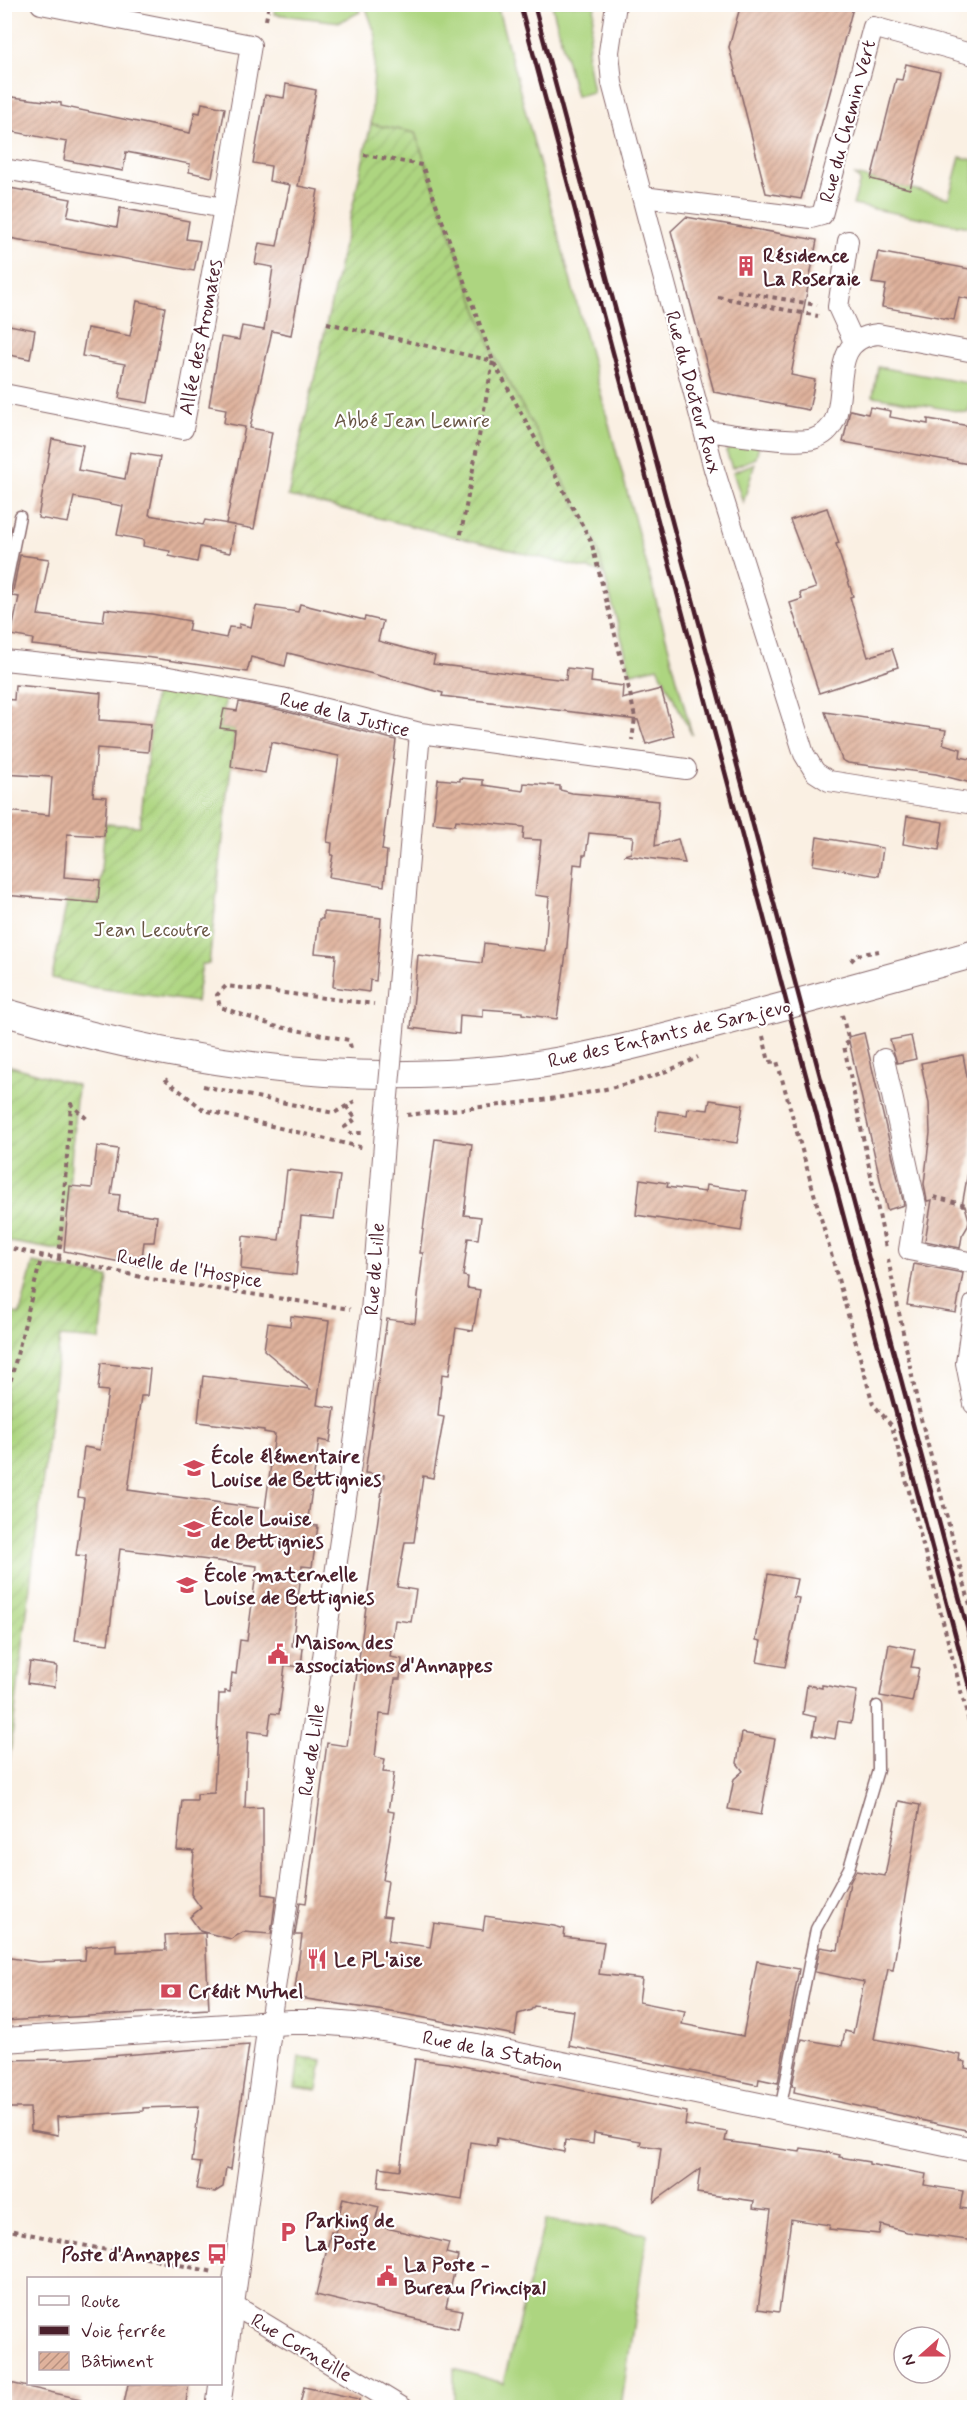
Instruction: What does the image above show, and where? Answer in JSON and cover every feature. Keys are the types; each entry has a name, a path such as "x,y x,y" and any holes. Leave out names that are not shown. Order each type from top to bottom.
{"main road":[{"name":"Rue des Enfants de Sarajevo","path":"4,1012 132,1045 207,1060 293,1072 394,1076 495,1070 567,1060 645,1044 975,954"}],"street":[{"name":"Allée des Aromates","path":"4,394 183,429 224,208 251,45 41,4"},
{"name":"Rue du Docteur Roux","path":"616,4 609,65 704,431 800,743 815,772 829,782 975,804"},
{"name":"Rue du Chemin Vert","path":"643,197 811,218 822,214 873,27 975,55"},
{"path":"4,169 224,208"},
{"path":"849,241 838,307 854,342"},
{"path":"704,431 801,441 820,436 831,426 837,413 846,353 854,342 878,334 975,352"},
{"name":"Rue de la Justice","path":"4,660 112,669 242,689 420,733 686,769"},
{"name":"Rue de Lille","path":"222,2378 270,2023 335,1584 371,1312 420,733"},
{"path":"884,1059 916,1205 909,1250 975,1263"},
{"path":"975,1304 966,1363 975,1404"},
{"name":"Rue de la Station","path":"4,2040 270,2023 340,2023 414,2034 975,2150"},
{"name":"Rue Corneille","path":"232,2304 402,2408"},
{"name":"Rue de Lille","path":"218,2408 221,2385"}],"lane":[{"path":"4,596 20,516"},
{"path":"780,2110 816,1929 849,1868 878,1770 877,1706"}],"path":[{"path":"266,20 269,4"},
{"path":"364,155 422,165 493,361 591,541 635,718 632,739 633,762"},
{"path":"737,291 821,305"},
{"path":"718,297 817,315 825,320"},
{"path":"327,323 493,361"},
{"path":"460,539 493,361"},
{"path":"353,1056 349,1040 273,1026 220,1007 217,995 226,986 395,1013"},
{"path":"842,1015 849,1041 844,1046 852,1075 920,1415 975,1620"},
{"path":"763,1036 770,1062 777,1061 873,1404 892,1426 975,1741"},
{"name":"Rue des Enfants de Sarajevo","path":"165,1078 204,1110 356,1148 385,1130 580,1095 672,1070 707,1053"},
{"path":"59,1258 71,1104 87,1119"},
{"path":"346,1106 356,1119 345,1127 350,1132 385,1130"},
{"path":"913,1192 975,1207"},
{"name":"Ruelle de l'Hospice","path":"4,1247 151,1279 371,1312"},
{"path":"4,1407 42,1255"},
{"path":"4,2229 235,2277"}],"green space":[{"path":"276,4 357,5 360,12 340,22 274,14"},
{"path":"365,5 497,5 692,735 658,667 631,673 595,540 492,351 415,133 371,124 376,36"},
{"path":"552,5 595,5 587,57 593,92 576,96"},
{"name":"Abbé Jean Lemire","path":"371,124 415,133 492,351 595,540 604,573 288,496"},
{"path":"960,157 974,160 974,228 853,205 860,181 855,175 949,198"},
{"path":"878,367 973,384 968,413 873,396"},
{"path":"735,444 759,444 756,458 732,468 726,451"},
{"path":"755,463 743,503 733,472"},
{"name":"Jean Lecoutre","path":"155,688 226,697 220,728 235,730 209,964 202,964 196,1002 90,987 52,978 67,900 98,903 105,824 140,826"},
{"path":"4,1064 77,1085 64,1251 5,1241"},
{"path":"33,1263 108,1277 100,1340 60,1337 5,1795 5,1312 20,1314"},
{"path":"299,2057 322,2060 317,2091 295,2088"},
{"path":"545,2220 647,2234 621,2407 454,2407 454,2369 503,2383"}],"building":[{"path":"741,4 854,4 801,199 766,193 729,47"},
{"path":"906,64 940,72 910,189 871,179 896,79 902,80"},
{"path":"286,84 316,90 298,186 318,190 291,335 272,331 250,428 272,432 254,529 226,524 245,427 224,423 226,409 209,406 221,337 239,340 242,326 264,330 273,267 255,264 259,243 277,246 290,185 269,181 271,166 253,163 265,95 284,98"},
{"path":"4,96 61,103 61,106 190,133 195,112 200,113 202,103 225,108 212,177 189,172 190,164 126,152 123,171 64,160 67,142 4,130"},
{"path":"4,187 71,199 67,217 117,227 120,208 189,221 186,239 200,241 194,271 4,237"},
{"path":"686,217 817,240 791,375 815,380 809,410 714,392 671,231"},
{"path":"878,252 975,270 975,300 959,297 954,320 882,307 886,285 872,283"},
{"path":"137,301 165,307 148,403 119,398 125,364 82,356 87,328 130,336"},
{"path":"4,324 35,330 30,359 4,354"},
{"path":"870,407 891,411 890,417 928,424 928,419 975,427 975,465 843,442 850,410 868,414"},
{"path":"52,439 83,445 78,470 125,479 130,452 160,457 149,515 203,525 205,520 235,525 230,553 200,547 197,562 169,556 170,551 143,546 144,540 117,535 123,506 74,497 68,523 38,518"},
{"path":"827,508 839,543 836,544 853,596 850,597 868,657 892,649 898,667 819,693 790,603 802,599 800,593 816,588 790,520"},
{"path":"20,555 49,559 38,615 103,622 105,609 152,614 190,621 188,631 226,638 229,627 239,628 239,624 251,627 256,606 298,612 300,604 364,620 365,617 383,621 378,641 435,656 433,664 566,680 567,668 592,671 591,682 623,686 622,699 661,689 674,736 646,744 638,720 442,696 443,693 288,653 285,666 251,657 247,672 153,658 32,645 33,639 11,635 19,597 12,596"},
{"path":"15,685 101,693 99,720 151,724 148,752 97,748 93,796 107,797 104,836 67,834 64,877 100,880 98,903 4,895 4,811 49,815 52,777 4,774 4,699 14,700"},
{"path":"239,702 276,709 396,740 382,850 387,851 384,886 329,877 333,855 331,855 332,843 327,842 339,756 271,742 265,773 231,767 235,730 220,728 224,709 237,711"},
{"path":"825,712 946,730 943,744 961,749 960,757 975,760 975,784 936,774 848,763 842,760"},
{"path":"460,778 483,780 483,785 523,791 524,783 560,786 560,790 572,793 659,801 655,846 678,839 685,863 624,855 631,853 633,837 589,833 582,865 574,864 567,946 557,1019 522,1014 522,1012 483,1009 483,1017 460,1015 459,1034 411,1028 418,955 482,963 484,943 545,951 549,897 535,895 541,840 523,839 524,827 456,820 455,825 433,823 438,779 460,781"},
{"path":"907,816 943,822 939,850 903,844"},
{"path":"817,837 883,848 879,876 813,865"},
{"path":"323,912 381,918 376,981 370,980 369,992 333,987 336,955 315,953 319,919 323,919"},
{"path":"864,1033 904,1205 887,1210 848,1037"},
{"path":"911,1036 916,1059 897,1063 890,1040"},
{"path":"963,1055 971,1097 972,1149 962,1206 965,1206 969,1220 960,1248 925,1241 932,1200 927,1201 924,1184 930,1133 929,1103 921,1063"},
{"path":"710,1100 743,1105 737,1143 655,1131 658,1111 687,1115 688,1108 708,1110"},
{"path":"435,1139 472,1144 464,1215 481,1217 478,1239 468,1238 463,1276 468,1277 467,1288 480,1290 473,1331 456,1328 449,1375 442,1374 438,1416 444,1417 433,1478 423,1476 414,1542 405,1542 397,1587 416,1590 411,1622 395,1620 390,1657 402,1659 400,1679 395,1679 390,1715 380,1714 375,1757 385,1759 383,1772 394,1773 388,1811 394,1812 383,1880 388,1881 383,1916 391,1917 388,1941 430,1947 434,1923 483,1930 485,1916 554,1926 565,1929 564,1937 604,1942 599,1974 642,1979 639,2002 685,2011 682,2024 743,2036 757,1961 799,1969 778,2083 759,2079 758,2085 569,2046 574,2011 534,2006 531,2010 518,2014 515,2035 404,2014 294,1997 302,1935 295,1935 300,1902 306,1903 327,1743 347,1746 384,1475 365,1473 387,1319 415,1323 423,1253 420,1253"},
{"path":"97,1146 118,1149 111,1194 120,1195 118,1211 157,1216 154,1242 144,1242 141,1266 64,1251 70,1186 92,1188"},
{"path":"287,1170 340,1176 334,1219 301,1216 296,1275 241,1269 243,1236 279,1240"},
{"path":"640,1179 668,1183 667,1187 705,1192 706,1185 747,1191 741,1231 636,1215"},
{"path":"914,1264 963,1273 956,1313 907,1305"},
{"path":"291,1316 329,1321 317,1405 335,1408 330,1442 319,1440 307,1525 318,1526 312,1567 302,1566 292,1646 303,1648 301,1667 285,1665 279,1714 271,1713 268,1734 248,1731 245,1808 263,1807 263,1894 276,1896 271,1934 243,1932 231,1939 200,1931 190,1917 201,1908 191,1894 194,1851 177,1850 182,1800 197,1800 197,1794 214,1793 219,1694 225,1694 225,1691 230,1692 232,1673 236,1674 240,1640 247,1641 257,1566 120,1549 108,1644 75,1640 86,1556 76,1555 84,1498 78,1497 84,1447 100,1450 108,1391 98,1390 101,1363 150,1369 147,1396 141,1396 128,1490 265,1509 275,1434 264,1432 264,1430 198,1422 203,1376 310,1389 264,1350 268,1323 290,1326"},
{"path":"768,1574 797,1579 793,1597 799,1598 785,1667 757,1662 761,1641 756,1640"},
{"path":"889,1644 915,1649 911,1667 919,1668 912,1702 880,1696"},
{"path":"30,1662 57,1666 55,1687 27,1683"},
{"path":"807,1685 857,1691 851,1723 838,1721 835,1739 813,1735 816,1717 803,1714"},
{"path":"742,1733 775,1739 761,1815 728,1809 734,1779 743,1771 737,1763"},
{"path":"899,1801 920,1805 893,1970 888,1969 874,2039 961,2055 960,2061 966,2062 965,2068 975,2070 975,2132 794,2092 795,2086 792,2086 802,2039 842,2046 845,2031 853,2033 864,1982 815,1972 820,1947 838,1950 850,1882 856,1871 885,1876"},
{"path":"205,1933 209,2009 4,2021 4,1957 38,1962 85,1960 86,1947 116,1944 116,1952 166,1950 165,1935"},
{"path":"249,2045 231,2169 226,2168 223,2187 215,2192 196,2189 201,2163 192,2162 199,2106 143,2108 143,2111 57,2117 58,2135 31,2130 30,2108 4,2108 4,2060 72,2059"},
{"path":"415,2059 448,2063 687,2112 685,2125 727,2132 725,2141 800,2152 801,2148 821,2151 840,2155 839,2157 869,2162 869,2164 926,2174 924,2185 963,2191 960,2208 975,2210 975,2241 907,2232 881,2225 879,2234 829,2229 830,2225 791,2219 779,2312 758,2309 771,2210 753,2208 754,2201 697,2193 700,2169 654,2202 661,2148 640,2145 641,2141 594,2133 593,2144 565,2140 564,2152 497,2138 496,2146 470,2142 462,2200 378,2187 380,2167 400,2170"},
{"name":"La Poste - Bureau Principal","path":"343,2198 379,2207 374,2225 449,2243 446,2253 458,2256 446,2307 462,2310 458,2329 316,2295 331,2232 335,2233"},
{"path":"10,2383 81,2399 80,2408 4,2408"},
{"path":"128,2385 189,2385 185,2408 123,2408"},
{"path":"304,2387 359,2399 358,2408 299,2408"}],"railway":[{"path":"520,4 974,1705"},
{"path":"534,4 974,1653"}],"place":[{"name":"Résidence La Roseraie","path":"746,266"},
{"name":"École élémentaire Louise de Bettignies","path":"194,1468"},
{"name":"École Louise de Bettignies","path":"194,1529"},
{"name":"École maternelle Louise de Bettignies","path":"187,1585"},
{"name":"Maison des associations d'Annappes","path":"278,1654"},
{"name":"Le PL'aise","path":"317,1959"},
{"name":"Crédit Mutuel","path":"171,1991"},
{"name":"Parking de La Poste","path":"288,2232"},
{"name":"Poste d'Annappes","path":"217,2254"},
{"name":"La Poste - Bureau Principal","path":"387,2276"}]}
